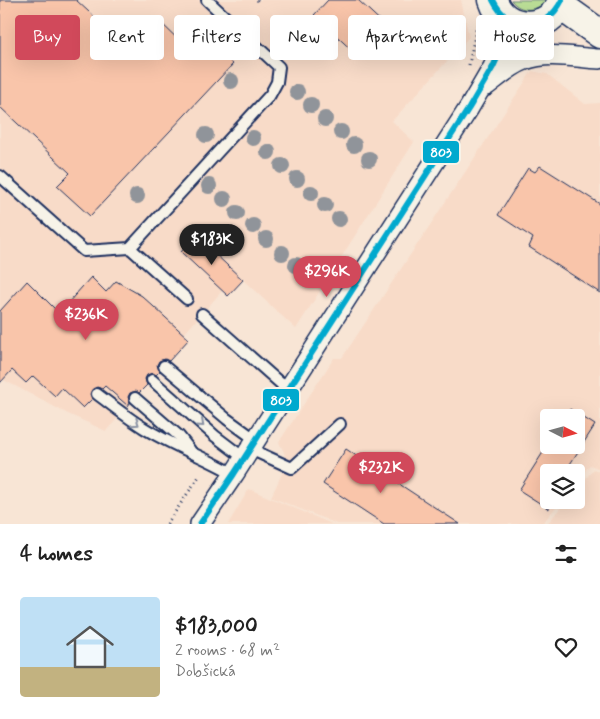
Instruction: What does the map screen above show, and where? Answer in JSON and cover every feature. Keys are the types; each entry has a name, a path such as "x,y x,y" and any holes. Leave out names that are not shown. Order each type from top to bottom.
{"main road":[{"path":"553,15 562,3 600,34"},
{"path":"484,8 494,6 501,15"}],"street":[{"path":"480,90 511,67 531,58 552,55 600,59"},
{"path":"200,524 480,90 496,60"}],"lane":[{"path":"0,176 84,251 130,248 270,94 277,82 279,67 207,0"},
{"path":"130,248 187,299"},
{"path":"202,314 288,390"},
{"path":"164,366 227,419 250,449"},
{"path":"152,380 215,436 292,468 340,424"},
{"path":"97,394 144,428 234,474"},
{"path":"135,398 179,436 192,453"}],"path":[{"path":"468,69 477,25 484,8"},
{"path":"167,524 202,472"}],"shaded area":[{"path":"0,0 461,0 464,15 348,15 348,60 448,60 392,121 414,142 296,329 243,280 228,296 222,291 184,334 189,339 106,431 66,413 0,378"},
{"path":"466,23 469,37 466,40"},
{"path":"532,71 547,74 585,104 600,103 600,469 590,465 585,471 585,464 540,464 540,509 554,509 542,524 337,524 271,497 286,465 284,452 279,442 334,358 342,358"},
{"path":"594,469 600,472 600,524 547,524 560,509 585,509 585,480"},
{"path":"249,489 332,524 228,524"}],"green space":[{"path":"511,0 547,0 534,9 524,9"}],"building":[{"path":"0,0 76,0 92,15 90,15 90,60 164,60 164,26 174,35 174,60 229,60 233,64 90,216 57,186 70,173 0,107"},
{"path":"328,0 358,0 374,15 348,15 348,47 338,37 338,15 314,15"},
{"path":"540,166 600,204 600,293 529,247 533,238 498,215 528,168 535,172"},
{"path":"196,236 243,280 228,296 181,252"},
{"path":"91,277 106,292 116,281 142,296 189,339 169,361 165,359 159,361 157,365 160,371 156,375 153,373 147,375 145,379 147,385 139,393 136,391 130,393 128,397 130,403 128,406 105,386 102,389 97,387 92,390 90,394 92,399 83,408 62,388 55,396 33,376 26,383 12,370 0,383 0,311 27,281 59,313"},
{"path":"585,419 595,425 585,441"},
{"path":"346,449 460,524 384,524 323,484"},
{"path":"542,454 576,454 570,464 540,464 540,503 519,490"}],"transit line":[{"name":"803","path":"493,0 508,19 528,25 547,19 562,0"},
{"name":"803","path":"200,524 469,108 496,60"}]}
